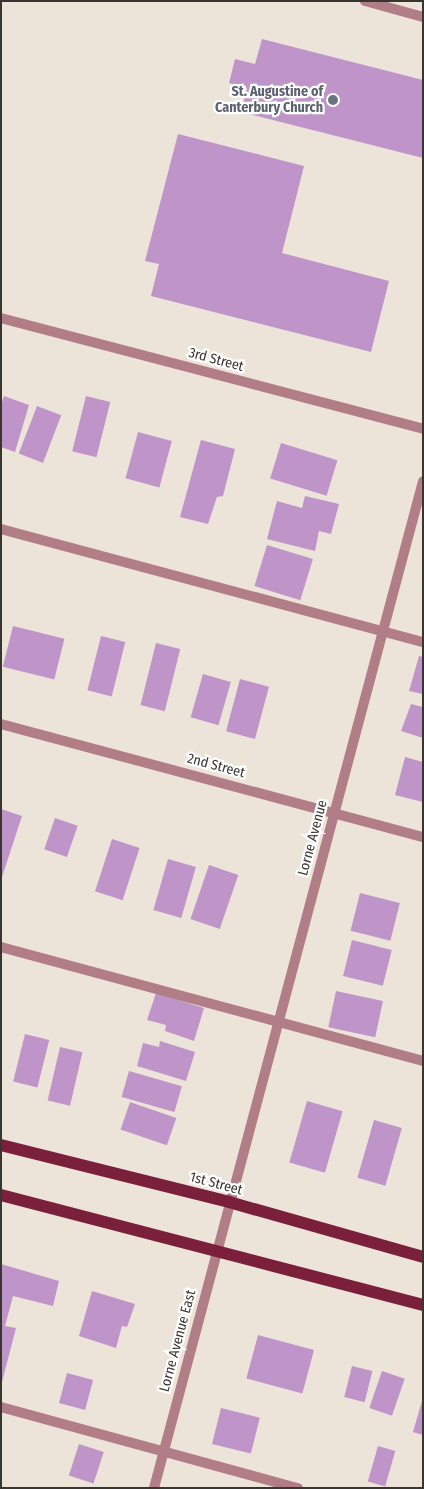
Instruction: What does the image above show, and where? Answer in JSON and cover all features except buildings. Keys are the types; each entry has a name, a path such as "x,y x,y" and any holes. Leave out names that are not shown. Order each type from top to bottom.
{"main road":[{"name":"1st Street","path":"1,1145 229,1202 423,1257"},
{"path":"1,1195 423,1305"}],"street":[{"path":"365,1 423,17"},
{"name":"3rd Street","path":"1,318 423,429"},
{"name":"Lorne Avenue","path":"229,1202 423,481"},
{"path":"1,530 423,642"},
{"name":"2nd Street","path":"1,724 423,837"},
{"path":"1,947 423,1061"},
{"name":"Lorne Avenue East","path":"154,1488 229,1202"},
{"path":"1,1407 298,1488"}],"place":[{"name":"St. Augustine of Canterbury Church","path":"333,100"}]}
